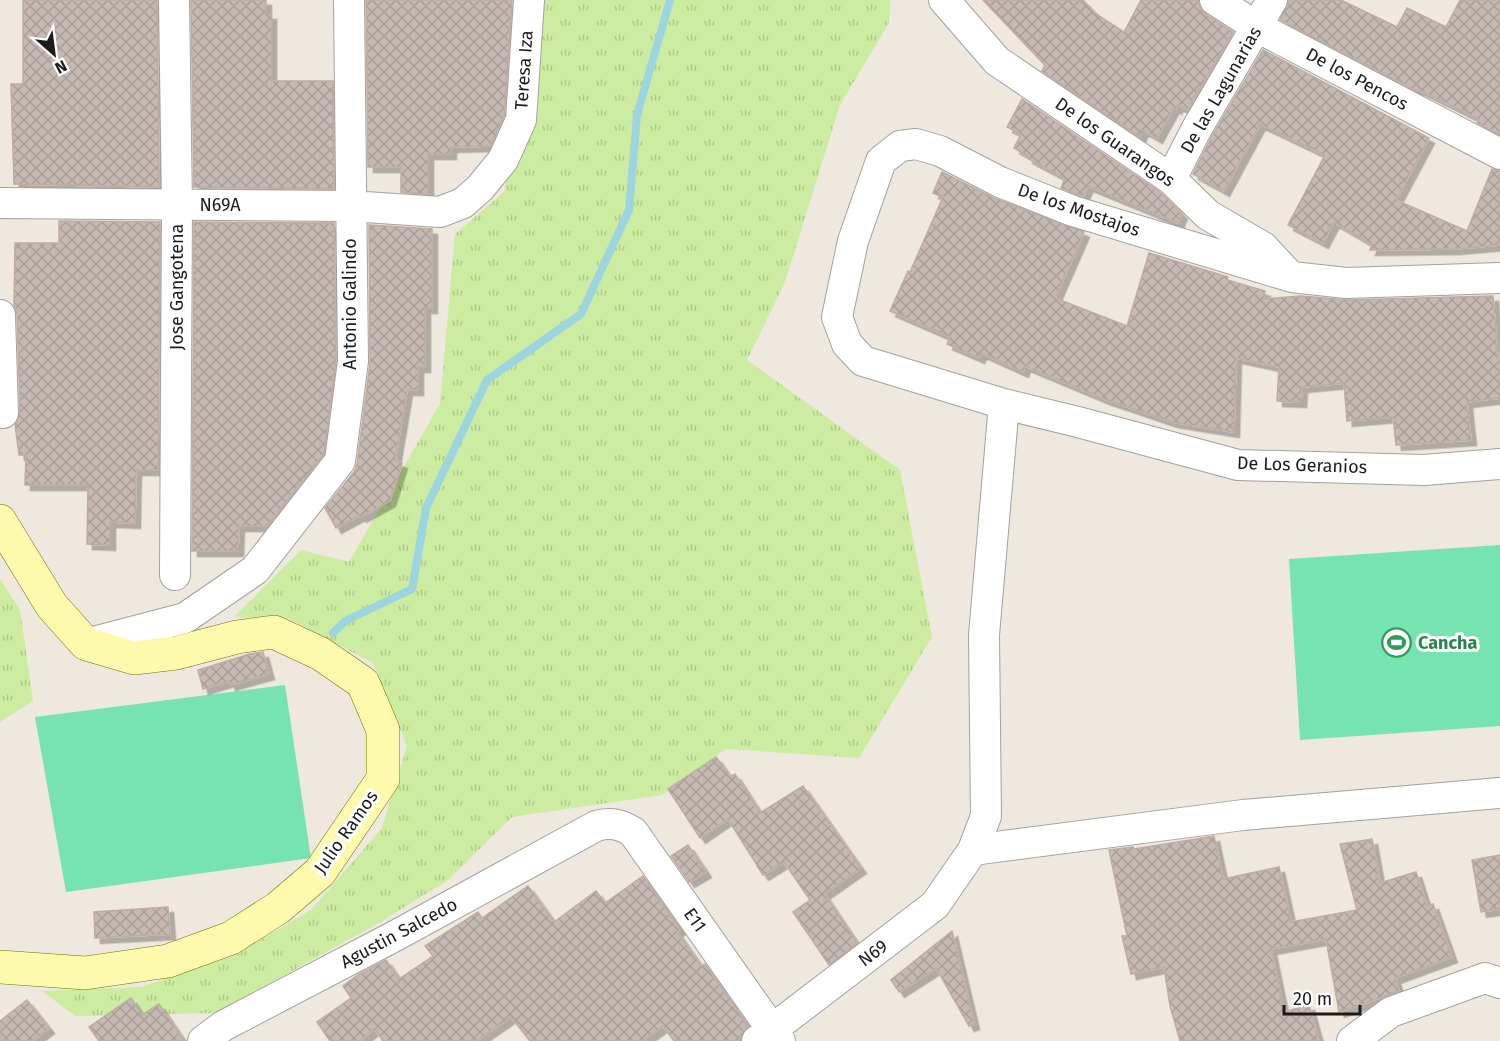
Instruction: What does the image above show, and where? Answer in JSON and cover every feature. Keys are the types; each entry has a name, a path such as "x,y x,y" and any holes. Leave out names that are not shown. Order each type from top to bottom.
{"street":[{"name":"Jose Gangotena","path":"174,0 177,205 175,575"},
{"name":"Antonio Galindo","path":"86,644 185,618 255,570 340,461 353,361 349,0"},
{"name":"Teresa Iza","path":"440,212 463,202 480,188 502,160 521,120 529,0"},
{"name":"De los Guarangos","path":"945,0 997,61 1171,179 1208,215 1263,247 1292,277"},
{"name":"De los Pencos","path":"1215,0 1257,27 1500,154"},
{"name":"De las Lagunarias","path":"1171,179 1197,128 1272,0"},
{"name":"De los Mostajos","path":"863,361 847,344 837,317 853,241 881,161 900,146 916,144 940,151 1000,182 1073,211 1292,277 1346,283 1499,286"},
{"name":"N69A","path":"0,202 350,206 440,212"},
{"path":"0,315 3,413"},
{"name":"De Los Geranios","path":"863,361 1004,404 1238,465 1424,470 1500,464"},
{"path":"1004,404 984,636 986,816 973,850 1243,816 1500,793"},
{"path":"0,521 52,606 86,644"},
{"name":"Julio Ramos","path":"0,967 85,973 168,962 231,938 278,908 320,872 383,779 383,730 363,683 321,654 274,632 237,637 176,653 134,658 86,644"},
{"name":"E11","path":"596,826 609,822 622,825 633,832 769,1037"},
{"name":"Agustin Salcedo","path":"203,1041 224,1026 596,826"},
{"name":"N69","path":"769,1037 935,905 973,850"},
{"path":"1352,1041 1391,1012 1485,978 1500,983"}],"green space":[{"path":"528,0 890,0 889,23 840,105 785,282 747,360 900,470 932,637 859,758 726,749 662,795 512,817 447,881 377,924 216,1013 75,1016 42,991 141,987 233,956 311,910 382,828 407,746 373,663 288,618 234,617 301,550 349,562 440,404 455,234 504,192 521,111"},
{"name":"Cancha","path":"1500,545 1500,726 1300,740 1289,559"},
{"path":"0,579 20,610 33,701 0,722"},
{"path":"285,685 311,858 66,892 35,717"}],"building":[{"path":"23,0 157,0 159,187 14,184 11,84 23,84"},
{"path":"191,0 266,0 266,14 271,14 271,81 333,81 334,189 194,187"},
{"path":"366,0 512,0 504,116 490,146 451,147 451,154 428,154 428,194 401,192 401,167 368,167"},
{"path":"983,0 1083,0 1096,14 1124,32 1141,0 1198,0 1205,14 1233,32 1187,110 1178,105 1176,109 1174,107 1157,138 1143,130 1140,137 1042,71 1045,65"},
{"path":"1289,0 1341,0 1397,27 1407,8 1446,27 1460,0 1500,0 1500,135 1477,123 1479,119 1418,89 1417,91 1280,20"},
{"path":"1263,50 1429,138 1396,200 1467,231 1492,169 1500,171 1500,245 1455,249 1370,250 1372,244 1334,222 1323,243 1288,225 1325,155 1260,124 1224,191 1193,174 1212,136"},
{"path":"1022,99 1160,192 1182,214 1178,223 1088,186 1083,196 1061,188 1065,178 1027,158 1028,156 1014,148 1021,134 1007,127"},
{"path":"942,172 994,198 1084,232 1055,298 1127,326 1149,253 1265,291 1263,299 1301,296 1347,300 1493,296 1498,361 1500,361 1500,398 1467,402 1471,440 1396,445 1393,417 1347,421 1344,383 1302,387 1301,402 1277,401 1279,367 1236,358 1234,432 1172,422 1104,399 1025,366 1023,372 981,353 979,358 947,344 950,337 890,311 943,197 933,193"},
{"path":"59,221 160,222 158,470 136,470 135,523 110,522 110,545 87,544 88,485 25,485 26,455 19,455 15,424 20,412 17,314 14,305 15,243 59,243"},
{"path":"194,222 334,223 336,360 324,454 267,526 239,526 238,551 192,551"},
{"path":"369,225 432,229 432,308 425,308 425,367 418,367 418,390 407,390 395,461 402,463 390,501 336,528 325,508 354,472 357,464 370,363"},
{"path":"263,652 269,674 230,685 229,681 203,689 198,670"},
{"path":"716,757 730,777 735,774 760,813 803,786 861,868 824,894 857,943 829,965 793,912 810,900 784,862 763,875 728,819 700,838 668,789"},
{"path":"1214,836 1223,879 1279,867 1291,922 1357,910 1340,844 1372,839 1380,883 1416,872 1427,906 1433,904 1452,957 1395,978 1399,991 1339,1012 1326,939 1271,949 1284,1012 1309,1005 1319,1041 1180,1041 1170,1006 1164,967 1131,974 1122,936 1127,936 1109,850 1133,847 1134,849"},
{"path":"688,845 706,872 689,882 671,856"},
{"path":"1500,855 1500,909 1481,912 1472,860"},
{"path":"643,876 680,929 677,932 701,966 705,964 748,1026 737,1041 674,1041 663,1026 642,1041 530,1041 511,1017 476,1041 383,1041 375,1029 359,1041 330,1041 317,1022 351,998 343,986 358,975 386,960 399,979 433,956 425,946 478,912 482,918 528,886 554,922 596,891 605,903"},
{"path":"168,907 170,934 95,938 94,912"},
{"path":"952,931 974,1024 969,1026 936,968 899,992 891,980"},
{"path":"131,998 142,1015 159,1004 184,1041 99,1041 89,1027"},
{"path":"27,1000 49,1028 32,1041 0,1041 0,1021"}],"waterway":[{"path":"333,633 345,621 412,589 426,508 487,380 581,314 629,210 637,115 670,0"}],"place":[{"name":"Cancha","path":"1397,643"}]}
